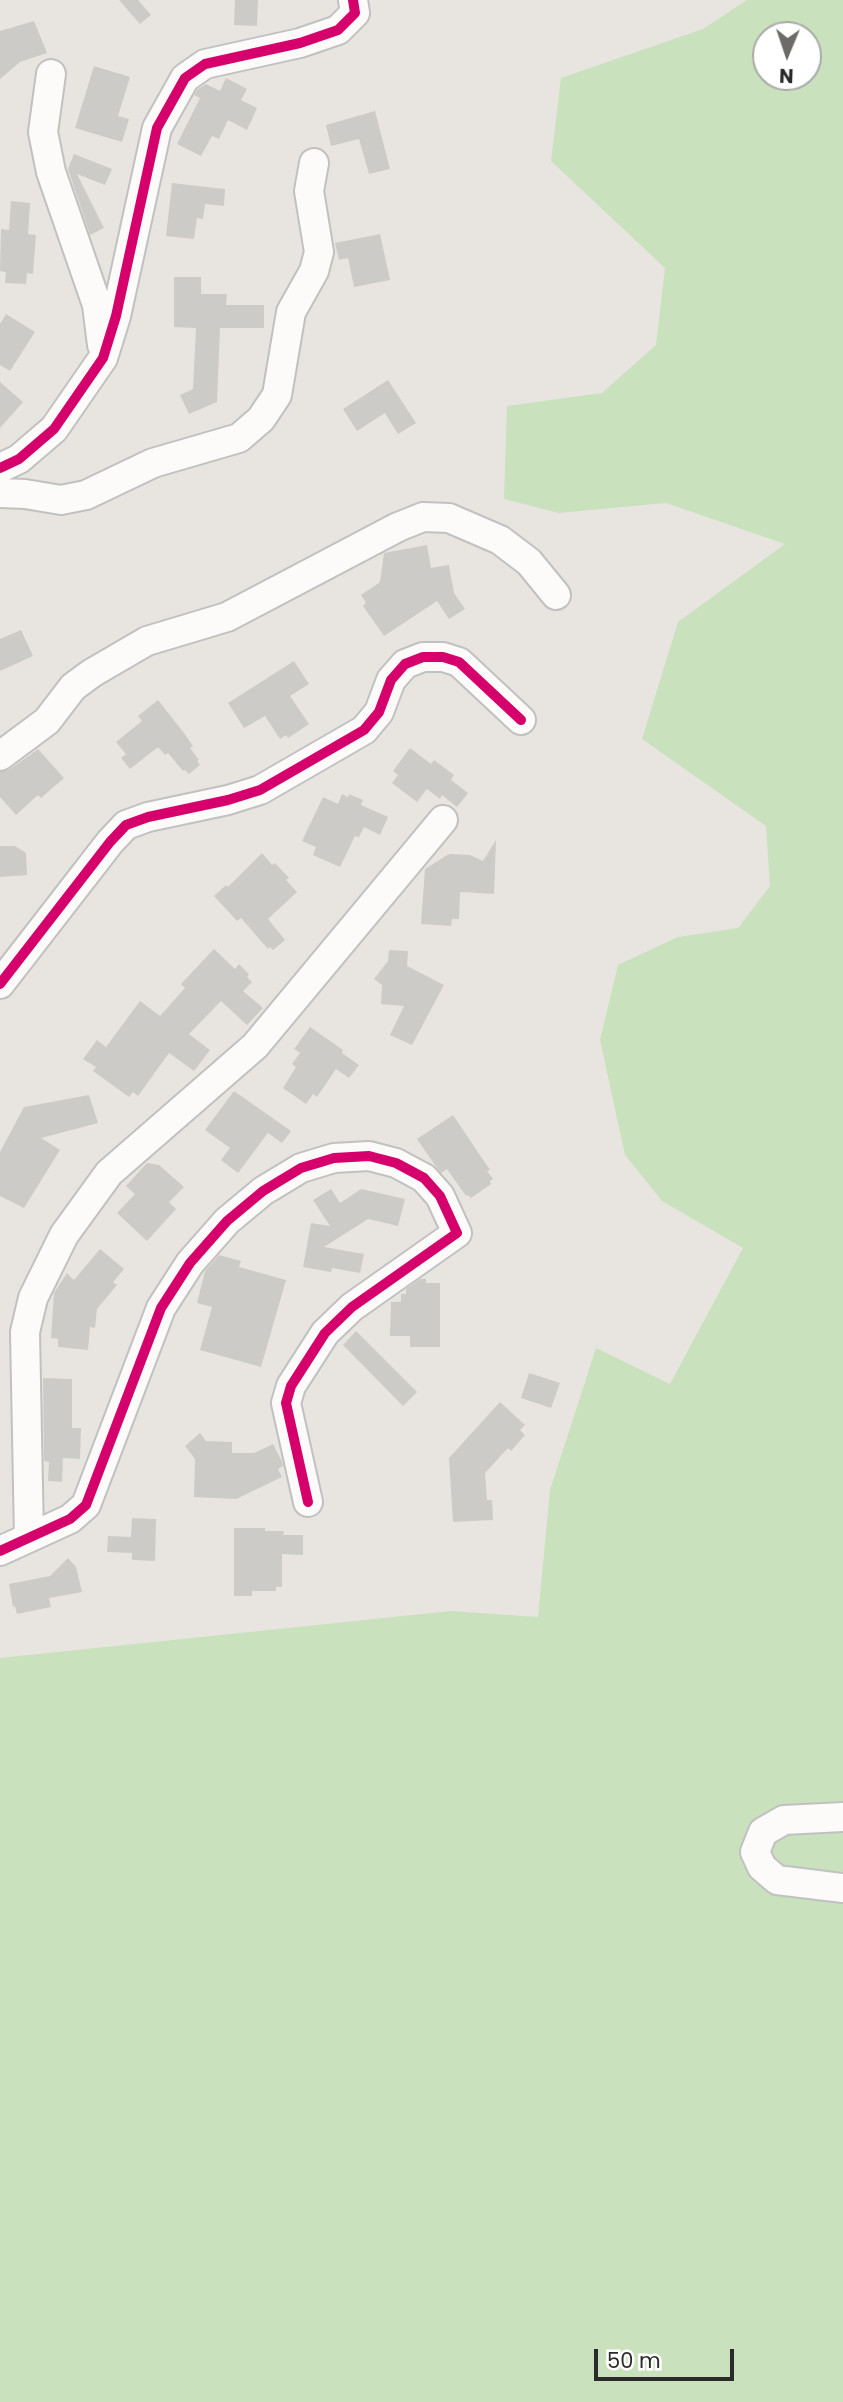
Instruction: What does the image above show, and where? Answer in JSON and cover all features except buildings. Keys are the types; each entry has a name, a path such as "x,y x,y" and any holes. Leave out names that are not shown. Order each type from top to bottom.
{"street":[{"path":"0,468 19,459 54,429 103,358 116,316 157,128 185,78 205,64 300,43 338,30 355,13 353,0"},
{"path":"51,74 43,132 51,172 97,305 103,358"},
{"path":"0,493 61,500 86,495 153,463 239,438 261,419 277,395 291,312 314,271 319,252 309,191 314,163"},
{"path":"0,756 47,720 73,687 92,673 148,642 227,617 398,527 423,517 449,518 500,540 529,562 556,595"},
{"path":"0,984 126,825 148,817 228,800 260,790 364,730 379,712 391,680 405,664 423,657 443,657 459,662 521,720"},
{"path":"29,1537 25,1332 33,1298 64,1235 109,1173 255,1046 443,820"},
{"path":"0,1551 70,1519 86,1505 161,1308 191,1263 227,1221 263,1191 300,1168 334,1158 369,1156 396,1163 424,1178 440,1196 457,1233 352,1307 325,1333 291,1386 286,1403 308,1502"},
{"path":"843,1817 784,1820 763,1832 755,1852 762,1867 776,1880 843,1888"}],"green space":[{"path":"747,0 843,0 843,2402 0,2402 0,1658 451,1611 538,1617 550,1490 596,1348 670,1384 743,1248 662,1201 625,1155 600,1040 618,965 678,937 738,928 770,886 766,826 642,739 678,622 785,544 666,503 559,513 504,499 507,406 602,393 656,345 665,268 551,161 561,78 703,29"}],"cycle path":[{"path":"0,468 19,459 54,429 103,358 116,316 157,128 185,78 205,64 300,43 338,30 355,13 353,0"},
{"path":"0,984 126,825 148,817 228,800 260,790 364,730 379,712 391,680 405,664 423,657 443,657 459,662 521,720"},
{"path":"0,1551 70,1519 86,1505 161,1308 190,1263 227,1221 263,1191 301,1168 334,1158 369,1156 396,1163 424,1178 440,1196 457,1233 352,1307 325,1333 291,1386 286,1403 308,1502"}]}
